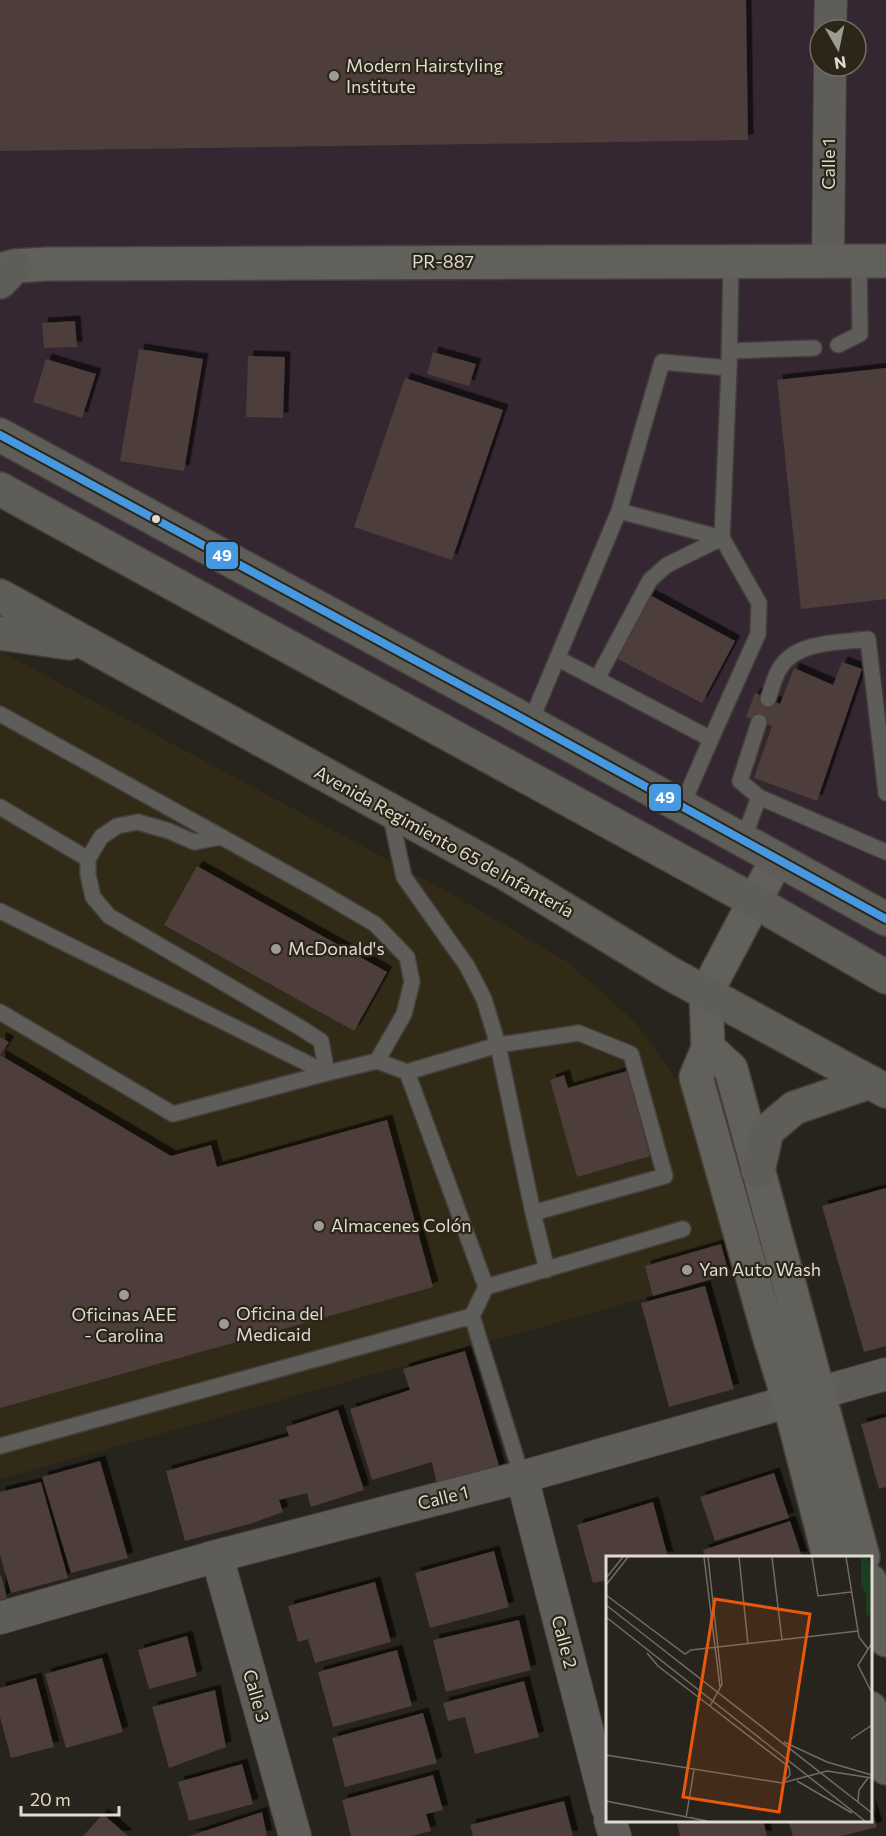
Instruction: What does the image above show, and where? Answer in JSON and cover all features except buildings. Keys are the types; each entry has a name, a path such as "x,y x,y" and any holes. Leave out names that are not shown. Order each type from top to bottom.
{"main road":[{"path":"0,435 886,919"},
{"path":"0,489 754,901 886,977"},
{"name":"Avenida Regimiento 65 de Infantería","path":"0,596 508,875 671,974 878,1087"},
{"path":"0,633 91,646"},
{"path":"758,1171 767,1131 794,1108 878,1087"}],"street":[{"path":"830,18 831,0"},
{"name":"Calle 1","path":"832,78 858,261"},
{"name":"PR-887","path":"5,272 59,264 858,261"},
{"path":"777,859 706,993 708,1048 696,1077 766,1328 803,1397 863,1556"},
{"path":"708,1048 730,1069 758,1171 803,1397 829,1556"},
{"name":"Calle 1","path":"0,1618 217,1556 522,1477 886,1374"},
{"name":"Calle 2","path":"522,1477 606,1803"},
{"name":"Calle 3","path":"217,1556 295,1836"},
{"path":"871,1585 886,1640"},
{"path":"871,1712 886,1767"},
{"path":"610,1821 615,1836"}],"lane":[{"path":"682,806 758,634 759,603 722,538 730,351 731,261"},
{"path":"838,345 860,334 858,261"},
{"path":"730,351 814,348"},
{"path":"530,723 619,511 662,362 729,368"},
{"path":"619,511 722,538"},
{"path":"597,679 650,580 667,565 722,538"},
{"path":"768,699 780,668 792,656 806,648 868,639 886,794"},
{"path":"558,658 711,739"},
{"path":"0,714 375,924 406,957 412,982 404,1014 377,1061"},
{"path":"759,722 741,781 759,797 886,852"},
{"path":"742,840 759,797"},
{"path":"0,807 88,859"},
{"path":"389,810 404,877 467,966 484,999 498,1045 533,1213 548,1270"},
{"path":"222,837 194,842 169,831 138,822 117,826 102,837 88,859 88,875 93,897 109,916 321,1041 327,1073"},
{"path":"0,911 327,1073"},
{"path":"0,1012 173,1114 377,1061 407,1072 498,1045 579,1033 631,1054 665,1176 533,1213"},
{"path":"407,1072 486,1287 472,1316 522,1477"},
{"path":"486,1287 683,1229"},
{"path":"0,1446 472,1316"}],"shaded area":[{"path":"0,0 886,0 886,985 0,501"},
{"path":"0,651 450,893 569,963 636,1023 690,1098 741,1271 0,1479"}],"transit line":[{"name":"49","path":"0,435 886,919"}],"place":[{"name":"Modern Hairstyling Institute","path":"334,76"},
{"name":"McDonald's","path":"276,949"},
{"name":"Almacenes Colón","path":"319,1226"},
{"name":"Yan Auto Wash","path":"687,1270"},
{"name":"Oficinas AEE - Carolina","path":"124,1295"},
{"name":"Oficina del Medicaid","path":"224,1324"}]}
